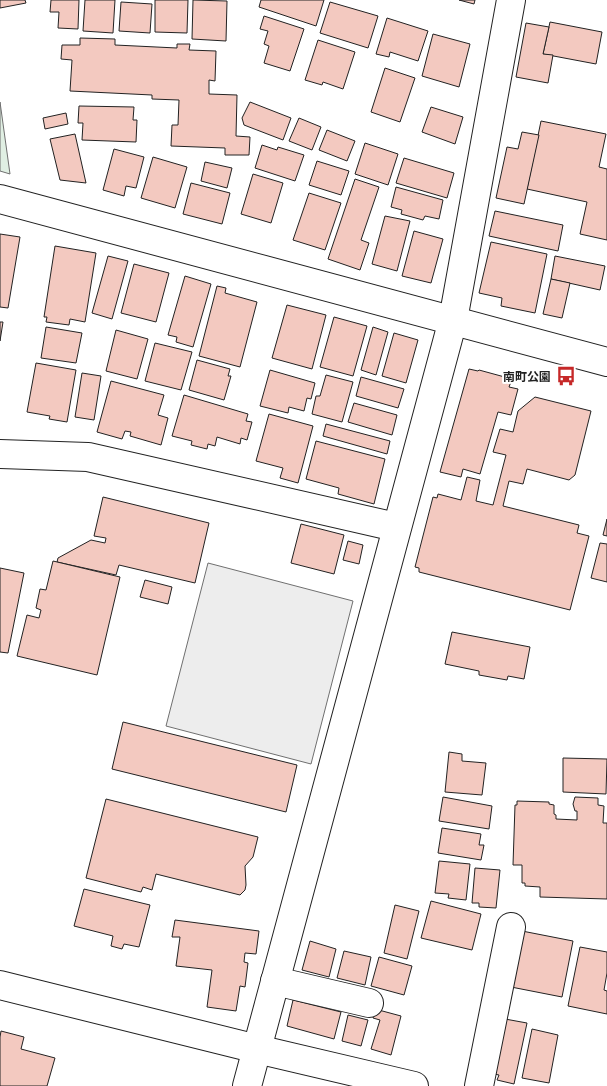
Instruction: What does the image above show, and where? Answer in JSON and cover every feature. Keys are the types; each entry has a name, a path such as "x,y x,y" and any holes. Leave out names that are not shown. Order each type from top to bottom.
{"street":[{"path":"247,1086 453,320 511,0"},
{"path":"0,199 607,362"},
{"path":"0,454 88,456 396,527"},
{"path":"479,1086 511,927"},
{"path":"275,981 369,1003"},
{"path":"0,985 414,1086"}],"green space":[{"path":"0,102 10,174 0,171"}],"shaded area":[{"path":"208,563 353,601 311,764 166,726"}],"building":[{"path":"0,0 25,0 26,3 0,8"},
{"path":"51,0 79,0 78,29 58,28 59,12 50,12"},
{"path":"85,0 115,0 113,33 83,31"},
{"path":"155,0 188,0 187,33 155,32"},
{"path":"193,0 227,1 226,41 192,39"},
{"path":"261,0 324,0 316,26 259,7"},
{"path":"459,0 475,0 474,4"},
{"path":"121,2 152,4 150,33 119,31"},
{"path":"330,2 378,16 368,48 320,33"},
{"path":"264,16 304,29 290,71 264,63 269,46 264,44 268,31 260,29"},
{"path":"387,18 428,31 418,61 390,52 389,57 376,54"},
{"path":"550,22 602,32 596,64 543,54"},
{"path":"526,23 549,27 543,54 553,55 548,83 516,77"},
{"path":"433,34 470,44 459,87 422,76"},
{"path":"80,38 115,39 115,45 177,48 177,44 190,44 189,50 216,51 215,81 209,80 209,94 237,95 236,136 250,137 249,155 225,155 225,148 171,146 172,125 178,125 179,100 152,99 152,95 70,91 72,60 61,59 62,45 80,45"},
{"path":"318,40 355,52 343,89 323,82 322,85 305,80"},
{"path":"385,68 415,78 400,122 371,112"},
{"path":"250,102 291,118 283,140 244,125 242,118"},
{"path":"79,106 134,107 133,120 137,120 136,142 82,140 83,123 78,123"},
{"path":"431,107 463,117 455,144 422,132"},
{"path":"66,113 68,124 45,129 43,118"},
{"path":"299,118 321,127 312,150 289,141"},
{"path":"541,121 606,134 599,167 607,169 607,240 580,234 587,202 527,189"},
{"path":"327,130 355,141 347,161 319,150"},
{"path":"522,132 539,135 524,204 496,198 507,147 518,149"},
{"path":"75,134 86,183 60,180 50,139"},
{"path":"365,143 398,154 388,185 355,174"},
{"path":"262,145 277,150 278,147 304,155 295,181 255,168"},
{"path":"114,149 144,157 136,188 126,186 124,196 103,190"},
{"path":"153,157 187,167 175,208 141,198"},
{"path":"404,158 454,173 447,198 396,183"},
{"path":"317,161 349,171 341,195 309,185"},
{"path":"205,162 232,168 227,188 201,181"},
{"path":"253,174 283,183 271,223 241,214"},
{"path":"355,179 379,187 361,240 369,243 360,270 328,259"},
{"path":"191,183 230,193 222,224 183,214"},
{"path":"396,187 443,200 439,219 425,216 423,220 401,214 402,210 391,207"},
{"path":"309,193 341,203 325,250 293,240"},
{"path":"495,211 563,225 558,251 489,236"},
{"path":"385,216 410,221 397,271 372,264"},
{"path":"414,231 443,239 431,283 402,276"},
{"path":"0,234 20,237 8,308 0,307"},
{"path":"491,242 547,254 535,313 501,306 502,298 479,293"},
{"path":"55,246 96,253 85,322 70,319 69,325 46,322 47,317 44,317"},
{"path":"108,256 128,261 112,319 92,313"},
{"path":"555,256 605,266 600,290 551,279"},
{"path":"134,264 169,273 156,322 121,313"},
{"path":"185,276 211,284 193,347 176,342 177,337 168,335"},
{"path":"551,279 570,283 562,318 543,314"},
{"path":"217,286 226,288 225,293 257,302 240,367 199,356"},
{"path":"287,305 326,315 312,369 272,358"},
{"path":"334,317 367,326 353,376 320,367"},
{"path":"0,322 3,322 0,341"},
{"path":"46,327 82,333 76,363 41,358"},
{"path":"373,327 388,332 376,375 361,370"},
{"path":"116,330 148,339 137,379 106,371"},
{"path":"394,333 418,340 406,383 382,376"},
{"path":"155,343 192,352 181,390 145,381"},
{"path":"197,360 230,369 228,376 231,376 224,400 189,390"},
{"path":"36,363 76,370 67,422 49,419 50,416 27,412"},
{"path":"469,369 512,379 509,387 518,389 511,415 498,412 480,474 463,469 461,477 440,472"},
{"path":"270,370 315,383 311,399 307,398 304,411 289,407 288,413 260,406"},
{"path":"82,373 101,376 94,420 75,417"},
{"path":"326,375 353,382 342,422 312,414 316,396 320,396"},
{"path":"361,377 404,389 398,408 356,396"},
{"path":"111,381 164,395 158,415 168,418 161,445 130,436 131,432 125,431 122,439 97,432"},
{"path":"184,395 248,414 246,421 252,422 247,440 241,438 240,444 217,437 215,446 208,444 207,449 191,445 192,441 172,436"},
{"path":"535,397 591,411 575,475 569,480 527,469 523,484 509,481 503,506 579,525 577,533 589,536 570,610 419,572 419,568 415,567 433,497 437,498 438,494 461,500 467,477 480,480 476,501 493,505 506,455 493,452 500,429 513,432 518,411"},
{"path":"354,403 397,415 392,435 348,422"},
{"path":"269,414 313,426 298,483 280,478 283,468 256,461"},
{"path":"326,424 390,441 387,454 323,436"},
{"path":"316,441 385,459 374,504 338,494 339,488 306,479"},
{"path":"103,497 209,523 195,583 119,565 116,575 57,562 58,558 91,540 105,543 106,538 94,536"},
{"path":"607,519 607,536 603,535"},
{"path":"301,524 344,535 334,574 291,563"},
{"path":"348,541 363,545 359,564 343,560"},
{"path":"600,543 607,544 607,582 591,578"},
{"path":"53,561 120,577 97,675 17,656 27,615 39,618 41,610 36,608 40,589 46,590"},
{"path":"0,568 24,573 8,653 0,652"},
{"path":"145,580 172,587 168,604 140,597"},
{"path":"452,632 530,647 524,679 508,676 507,680 479,675 479,671 445,664"},
{"path":"123,722 297,765 286,812 112,769"},
{"path":"449,752 462,754 462,761 486,763 482,795 445,792"},
{"path":"563,758 607,759 606,794 563,792"},
{"path":"443,797 492,806 489,829 439,821"},
{"path":"575,797 598,798 598,805 604,806 603,823 607,823 607,899 540,897 540,887 525,886 525,883 522,883 522,865 513,865 515,805 517,805 517,801 549,802 549,804 554,805 556,819 577,820 577,811 575,811 573,804"},
{"path":"106,799 258,837 253,857 245,866 245,890 240,895 156,874 152,890 143,887 141,892 86,878"},
{"path":"442,828 481,834 479,845 484,845 481,860 438,853"},
{"path":"439,861 470,864 466,900 448,898 449,894 435,893"},
{"path":"475,868 500,870 496,908 479,907 479,903 472,903"},
{"path":"84,889 150,905 139,947 124,944 122,949 111,946 113,936 74,926"},
{"path":"431,901 481,914 472,950 421,938"},
{"path":"395,905 419,911 407,959 384,953"},
{"path":"175,920 259,931 256,954 245,953 244,962 248,963 245,987 240,986 236,1011 207,1007 212,970 176,966 180,937 172,937"},
{"path":"522,931 573,941 562,997 511,987"},
{"path":"310,941 336,949 329,977 302,970"},
{"path":"580,947 607,952 607,973 604,990 607,991 607,1014 568,1006"},
{"path":"344,951 371,957 365,985 337,978"},
{"path":"379,957 412,966 404,995 371,986"},
{"path":"293,1000 341,1012 334,1039 287,1026"},
{"path":"375,1009 401,1016 391,1055 371,1049 380,1020 373,1018"},
{"path":"348,1015 368,1020 361,1046 342,1041"},
{"path":"505,1019 527,1023 514,1084 497,1080 499,1075 494,1074"},
{"path":"532,1029 558,1035 549,1083 522,1078"},
{"path":"1,1031 24,1037 21,1049 55,1058 47,1086 0,1086"}],"place":[{"name":"南町公園","path":"566,376"}]}
